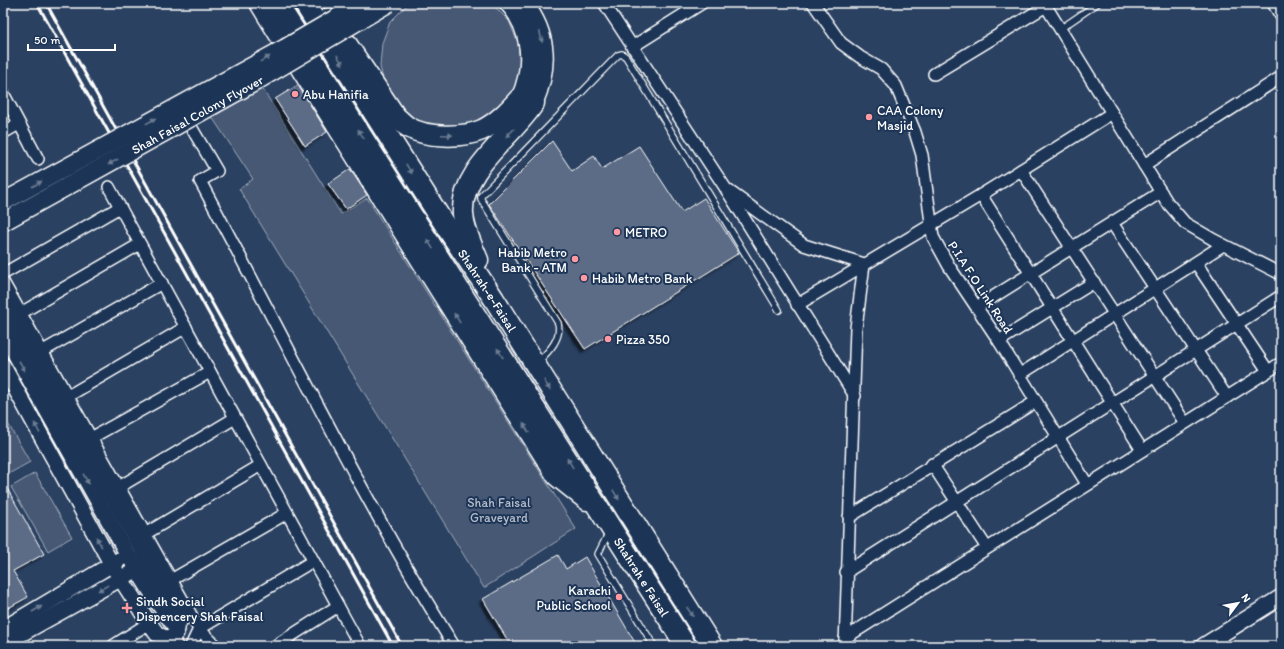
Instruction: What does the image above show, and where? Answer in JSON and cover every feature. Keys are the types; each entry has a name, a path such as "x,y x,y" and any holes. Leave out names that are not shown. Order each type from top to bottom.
{"highway":[{"path":"260,3 556,476 598,508"},
{"name":"Shahrah-e-Faisal","path":"277,3 598,508"},
{"name":"Shahrah-e-Faisal","path":"304,3 450,233 494,299 669,580"},
{"path":"319,3 396,117 408,127 446,136 467,134 483,129 527,100"},
{"path":"494,299 466,230 463,213 465,197 480,164 525,117 527,100"},
{"name":"Shahrah e Faisal","path":"598,508 686,646"},
{"name":"Shahrah e Faisal","path":"669,580 712,646"}],"main road":[{"name":"Shah Faisal Colony Flyover","path":"3,222 187,120 291,53 362,3"},
{"name":"Shah Faisal Colony Flyover","path":"3,202 390,3"},
{"path":"508,3 516,12 525,30 528,41 529,62 525,88 527,100"},
{"path":"524,3 531,12 539,29 545,66 542,83 527,100"},
{"path":"3,304 169,594 174,607 176,633"}],"street":[{"path":"605,3 632,47 726,189 855,396"},
{"path":"632,47 702,3"},
{"name":"P.I.A F.O Link Road","path":"813,3 841,43 860,57 881,69 896,86 915,132 922,154 933,237 948,266 999,341 1035,402 1087,484"},
{"path":"1273,3 1281,16"},
{"path":"934,74 1045,4 1161,192 1185,223 1281,274"},
{"path":"1144,165 1281,77"},
{"path":"3,93 38,159"},
{"path":"797,305 932,222 981,195 1112,113"},
{"path":"187,120 217,171 200,181 254,280 338,445 413,580 454,646"},
{"path":"3,133 19,124"},
{"path":"1021,170 1185,423"},
{"path":"109,187 360,646"},
{"path":"726,189 804,245 864,264"},
{"path":"977,307 1161,192"},
{"path":"981,195 1142,450"},
{"path":"3,274 120,207"},
{"path":"1112,223 1227,397"},
{"path":"21,313 140,244"},
{"path":"1019,375 1224,245"},
{"path":"1196,263 1268,371"},
{"path":"845,642 846,572 855,396 856,328 859,294 864,264"},
{"path":"3,282 199,629 216,646"},
{"path":"999,341 1094,282"},
{"path":"42,351 162,283"},
{"path":"846,572 1281,296"},
{"path":"68,396 186,327"},
{"path":"3,332 128,555 176,633 165,638 157,634 120,579 3,366"},
{"path":"845,642 1087,484 1281,363"},
{"path":"91,438 210,372"},
{"path":"849,517 932,464 1035,402"},
{"path":"119,487 235,418"},
{"path":"932,464 987,548"},
{"path":"145,534 261,466"},
{"path":"171,580 287,513"},
{"path":"3,628 128,555"},
{"path":"191,646 199,629 313,561"},
{"path":"3,644 137,569"},
{"path":"1203,646 1281,597"},
{"path":"275,646 338,606"},
{"path":"113,646 149,623"}],"lane":[{"path":"1060,29 1098,3"},
{"path":"535,365 550,350 558,336 560,329 480,199 481,196 618,54 622,54 626,57 779,310"},
{"path":"611,528 598,554 654,646"}],"green space":[{"path":"409,3 491,3 509,21 518,43 520,66 515,89 502,109 460,130 415,121 397,107 385,88 380,66 382,43 390,22"},
{"name":"Shah Faisal Graveyard","path":"262,88 341,214 367,198 576,529 484,588 239,189 253,179 212,117"},
{"path":"3,415 30,462 3,477"},
{"path":"35,473 72,537 48,551 11,487"}],"building":[{"path":"298,85 327,132 305,146 275,99"},
{"name":"METRO","path":"552,141 572,171 594,156 602,169 639,146 682,212 704,198 739,253 585,349 489,204"},
{"path":"350,169 367,195 346,209 328,184"},
{"path":"3,481 44,554 13,571 28,597 3,611"},
{"name":"Karachi Public School","path":"558,555 566,569 585,557 637,646 511,646 483,599"}],"railway":[{"path":"37,3 393,646"},
{"path":"46,3 402,646"}],"place":[{"name":"Abu Hanifia","path":"295,94"},
{"name":"CAA Colony Masjid","path":"869,117"},
{"name":"METRO","path":"617,232"},
{"name":"Habib Metro Bank - ATM","path":"575,259"},
{"name":"Habib Metro Bank","path":"584,278"},
{"name":"Pizza 350","path":"608,339"},
{"name":"Karachi Public School","path":"619,597"},
{"name":"Sindh Social Dispencery Shah Faisal","path":"127,608"}]}
